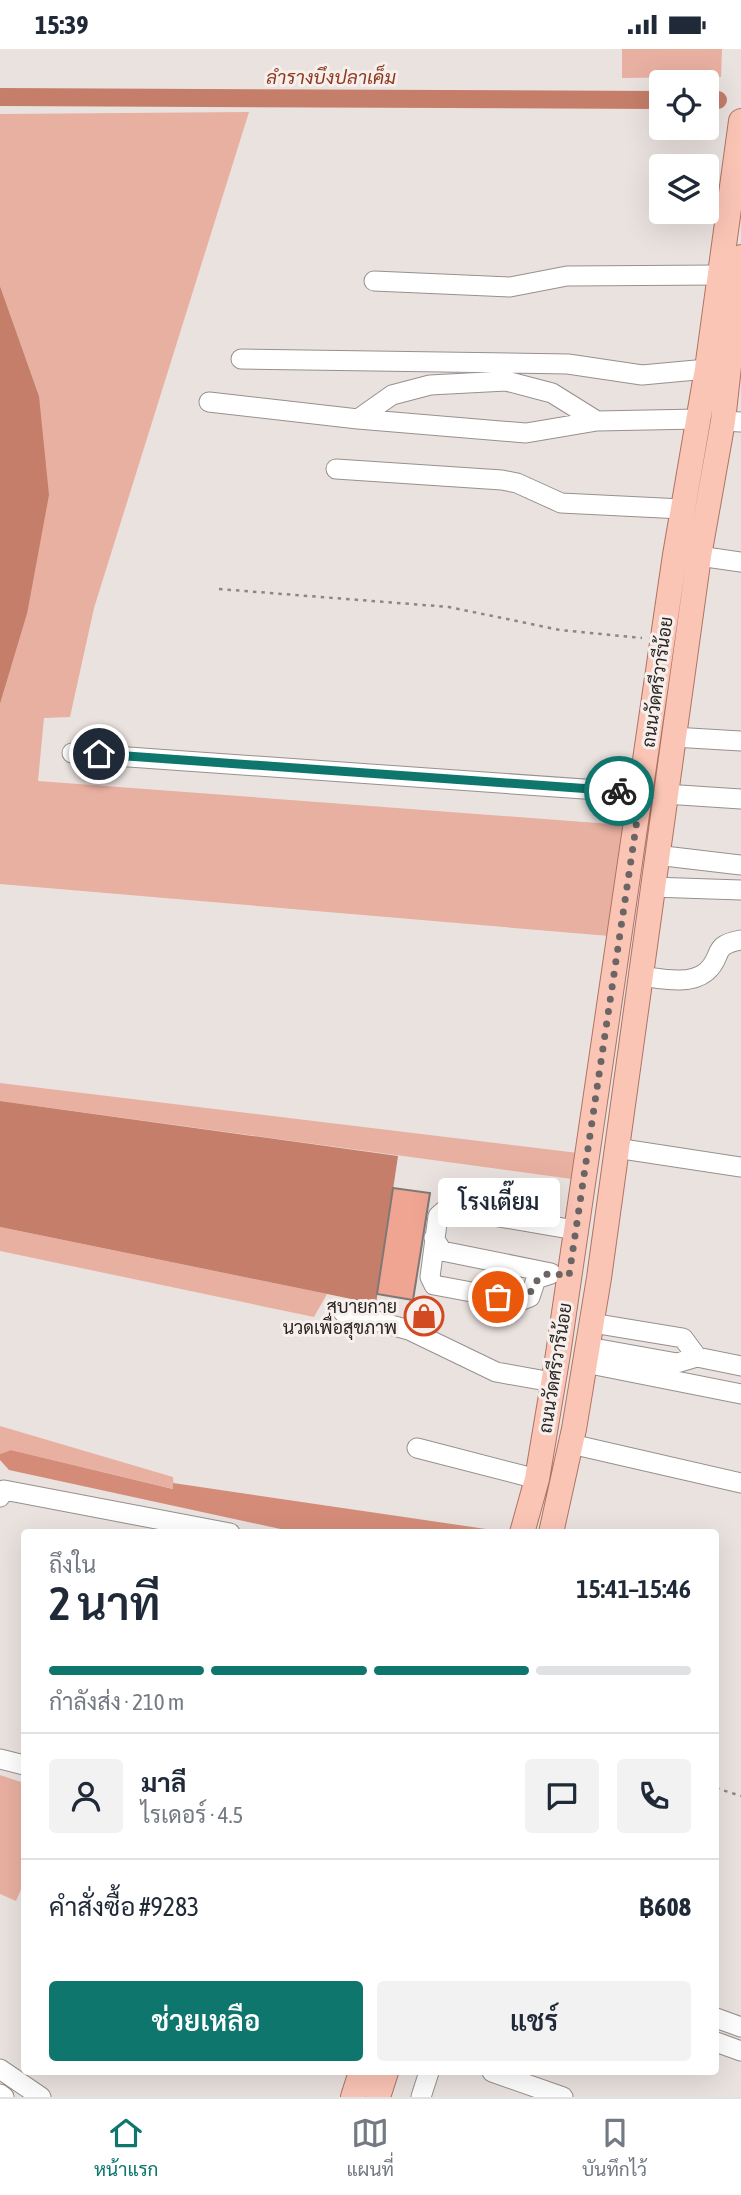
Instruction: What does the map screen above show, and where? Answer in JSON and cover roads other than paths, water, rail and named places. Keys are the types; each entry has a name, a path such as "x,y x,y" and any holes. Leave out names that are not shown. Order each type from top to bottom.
{"main road":[{"name":"ถนนวัดศรีวารีน้อย","path":"552,1529 571,1444 588,1344 616,1148 656,855 653,794 673,737 699,556 732,422 719,275 741,121"},
{"name":"ถนนวัดศรีวารีน้อย","path":"523,1529 537,1479 563,1318 560,1275 575,1230 653,794 663,640 682,509 698,419 726,372 738,310 741,257"},
{"path":"563,1318 588,1344"},
{"path":"559,1343 588,1344"},
{"path":"353,2097 360,2075"},
{"path":"378,2097 385,2075"}],"street":[{"path":"374,281 510,287 567,276 719,275"},
{"path":"241,359 568,364 642,375 726,372"},
{"path":"358,419 392,395 430,384 506,381 552,393 597,421"},
{"path":"209,402 358,419 526,433 597,421 698,419"},
{"path":"336,469 502,479 561,503 682,509"},
{"path":"699,556 741,562"},
{"path":"673,737 741,741"},
{"path":"72,753 741,799"},
{"path":"656,855 741,865"},
{"path":"651,887 741,890"},
{"path":"639,976 691,978 706,972 718,948 726,942 741,940"},
{"path":"616,1148 741,1167"},
{"path":"560,1275 536,1279 530,1297 520,1301 434,1285 429,1277 438,1216 444,1210 453,1209 575,1230"},
{"path":"434,1238 442,1251 560,1275"},
{"path":"343,1312 409,1330 496,1372 552,1382"},
{"path":"588,1344 683,1338 698,1357 741,1366"},
{"path":"588,1344 741,1394"},
{"path":"571,1444 741,1483"},
{"path":"418,1448 537,1479"},
{"path":"0,1497 4,1490 209,1529"},
{"path":"0,1759 21,1764"},
{"path":"719,2019 741,2027"},
{"path":"719,2043 741,2050"},
{"path":"0,2069 41,2097"},
{"path":"421,2097 428,2075"},
{"path":"501,2075 563,2097"}],"waterway":[{"name":"ลำรางบึงปลาเค็ม","path":"0,97 649,100"}],"place":[{"name":"โรงเตี๊ยม","path":"498,1297"},
{"name":"สบายกาย นวดเพื่อสุขภาพ","path":"424,1316"}]}
